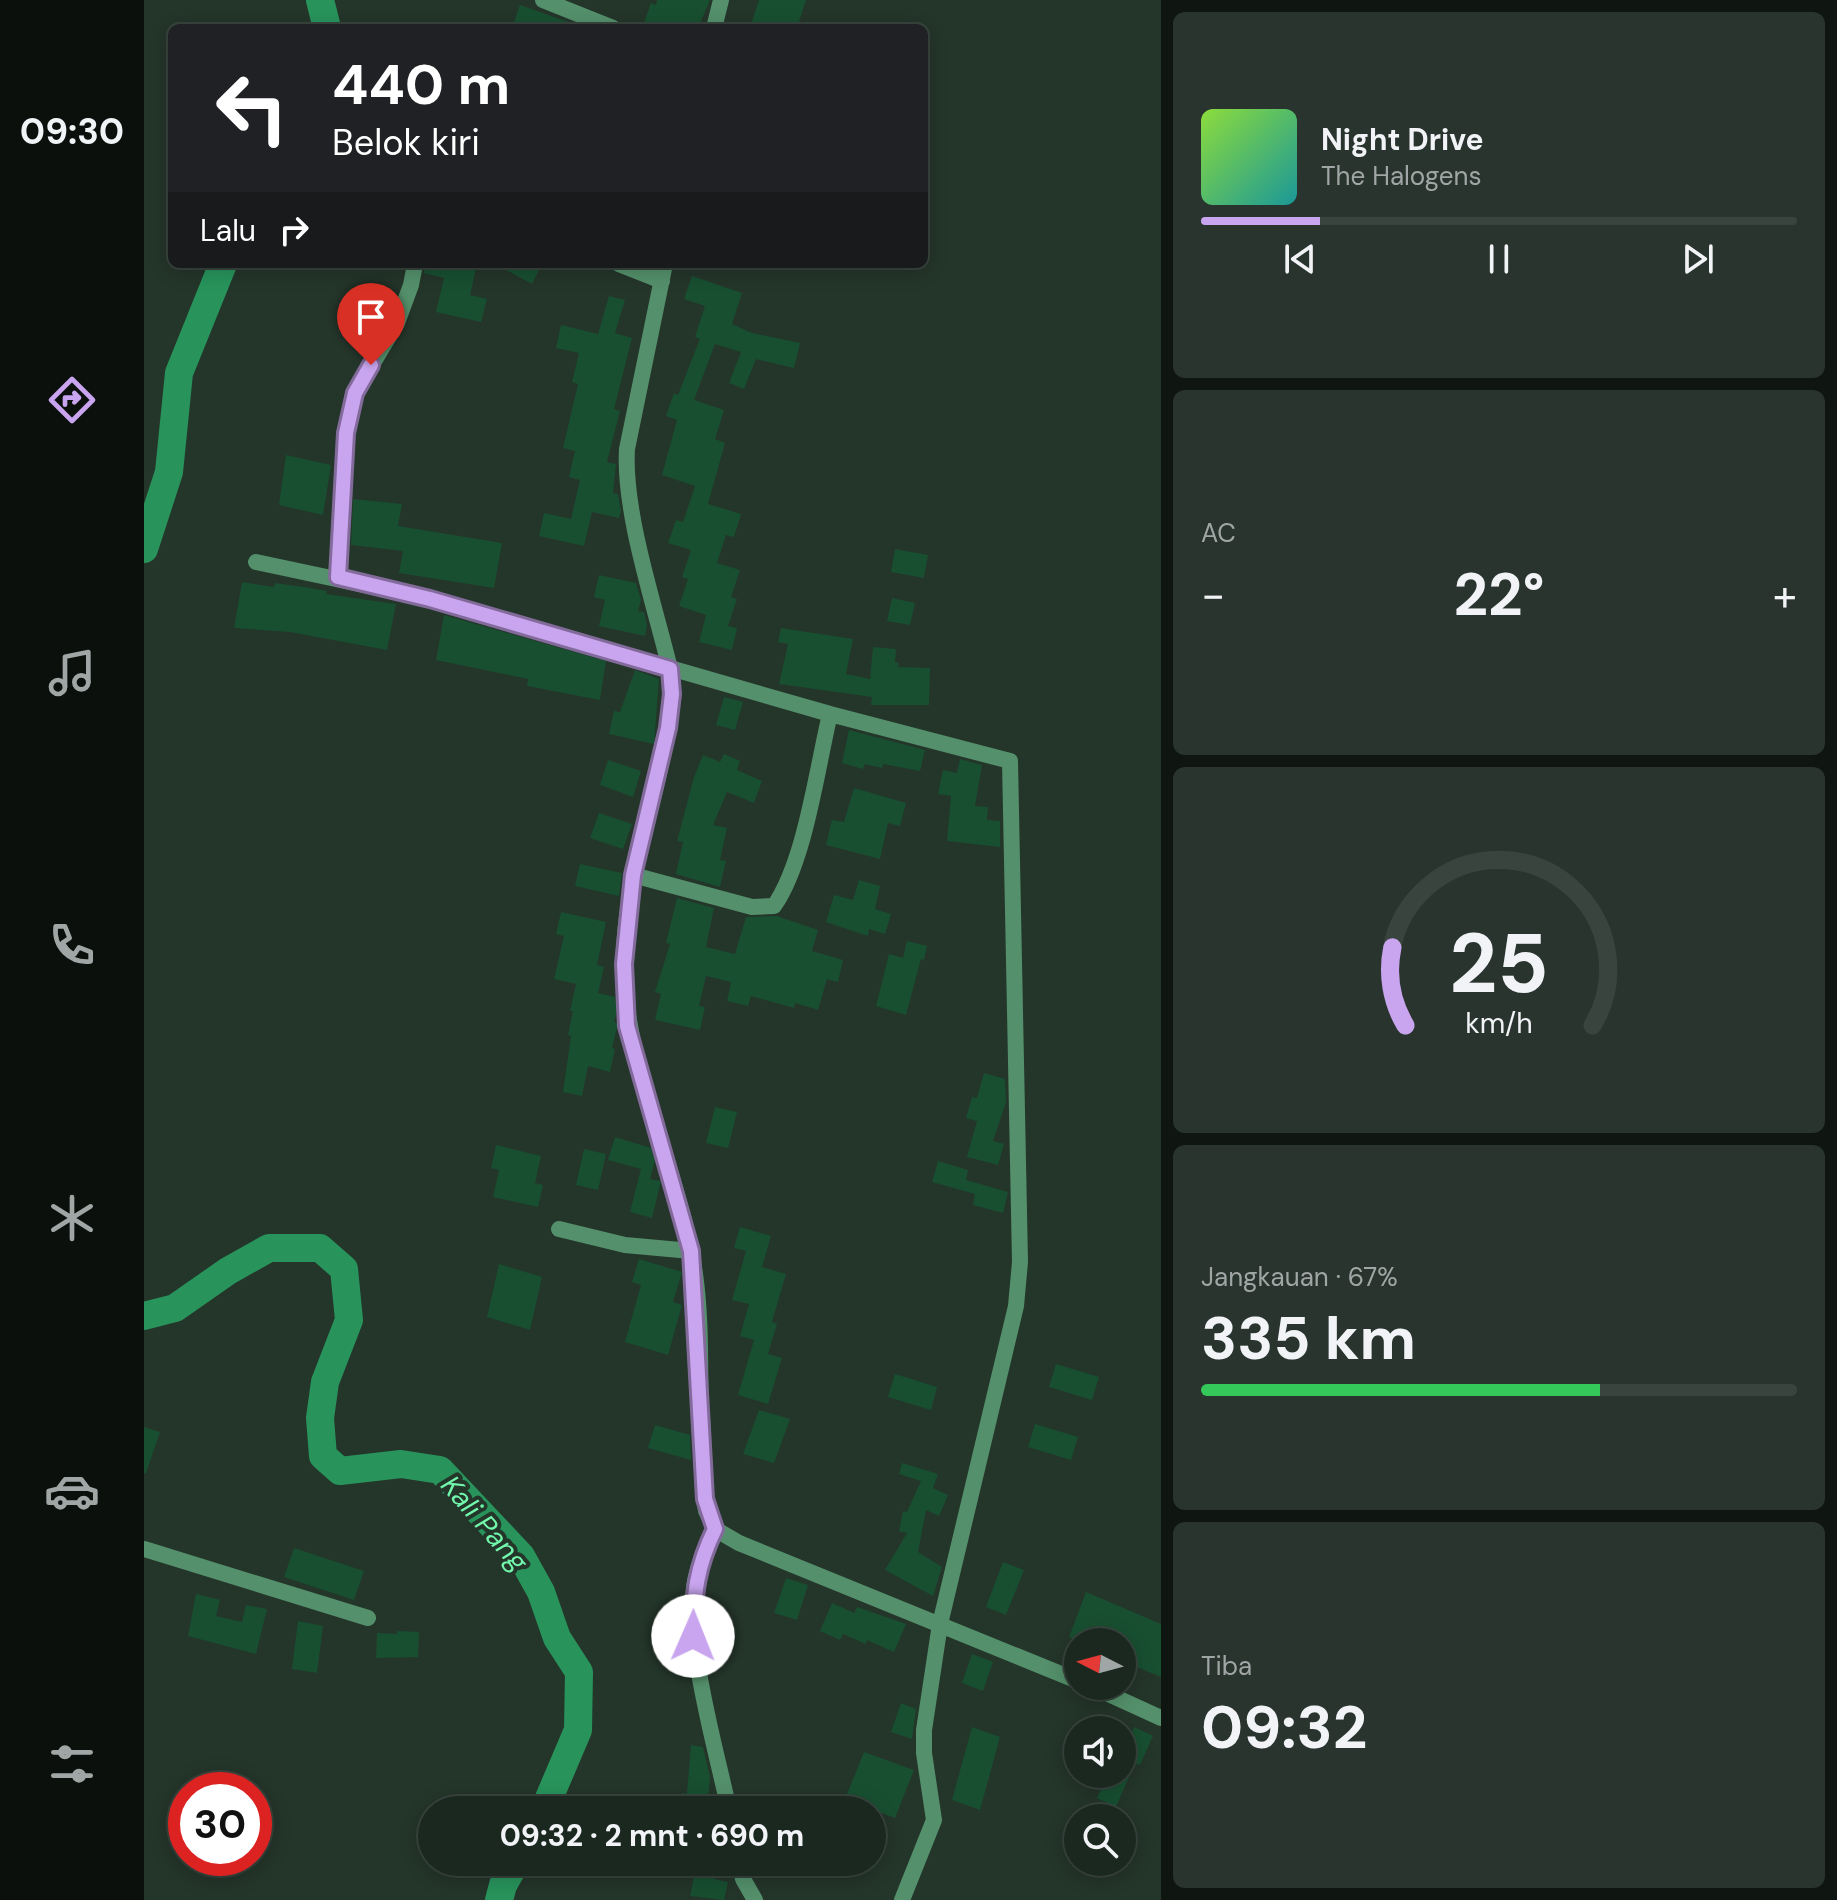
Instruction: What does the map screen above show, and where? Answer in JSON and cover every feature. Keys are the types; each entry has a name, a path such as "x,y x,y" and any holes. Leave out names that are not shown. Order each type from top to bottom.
{"street":[{"path":"543,0 603,24"},
{"path":"715,24 721,0"},
{"path":"338,577 346,433 355,393 397,323 414,268"},
{"path":"629,268 662,281"},
{"path":"664,268 627,449 626,468 631,505 670,669 672,694 668,728 633,875 624,964 627,1026 691,1251 705,1499 715,1529 739,1543 1064,1675"},
{"path":"256,562 430,599 830,714 1010,761 1020,1262 1018,1292 940,1624 924,1730 924,1753 934,1820 902,1900"},
{"path":"633,875 752,907 766,909 774,906 785,887 798,851 830,714"},
{"path":"559,1229 625,1245 691,1251"},
{"path":"715,1529 702,1557 694,1587 693,1636 726,1796"},
{"path":"144,1549 368,1618"},
{"path":"1122,1700 1161,1718"},
{"path":"742,1876 755,1900"}],"building":[{"path":"657,0 710,0 700,24 643,24 651,3 656,5"},
{"path":"759,0 806,0 798,24 751,24"},
{"path":"520,5 574,24 513,24"},
{"path":"425,268 476,268 470,295 487,299 481,322 436,312 444,278 424,273"},
{"path":"502,268 540,268 532,284"},
{"path":"692,276 742,293 732,324 752,333 800,343 794,368 756,359 744,389 729,383 741,352 715,344 694,400 724,410 715,439 725,443 708,504 741,514 734,537 726,535 717,563 740,570 731,597 737,599 728,626 737,628 732,650 699,642 706,615 679,606 688,579 682,577 691,550 668,543 676,520 683,522 695,486 662,475 677,420 666,416 674,393 678,395 700,339 695,337 705,306 684,299"},
{"path":"609,296 625,300 615,333 632,338 614,409 620,411 607,462 616,464 613,493 618,494 621,511 619,518 592,512 584,546 539,536 544,513 571,519 580,480 569,477 575,451 563,448 578,384 572,382 579,353 556,348 561,325 598,334"},
{"path":"286,455 331,465 323,515 279,505"},
{"path":"353,499 402,504 398,526 502,543 494,588 399,573 403,551 351,545"},
{"path":"895,549 928,555 924,578 891,572"},
{"path":"599,575 636,583 641,600 638,611 644,612 647,625 645,636 599,626 605,600 594,597"},
{"path":"242,582 274,587 275,583 304,587 327,591 326,594 396,604 387,650 290,632 234,628"},
{"path":"892,598 915,603 910,625 887,621"},
{"path":"444,615 606,661 600,700 527,686 528,679 436,660"},
{"path":"781,628 853,639 846,674 870,679 873,647 896,649 895,662 899,663 898,667 930,668 929,705 871,705 872,697 779,684 788,644 778,642"},
{"path":"635,670 659,679 654,744 609,734 614,711 620,712"},
{"path":"724,697 743,702 735,730 716,725"},
{"path":"849,730 925,750 920,771 883,764 882,768 865,764 863,769 842,763"},
{"path":"724,754 740,761 737,770 762,781 754,803 727,792 713,825 727,828 720,860 726,861 720,887 676,874 683,842 677,841 694,777 703,755 720,762"},
{"path":"960,759 982,765 975,806 988,807 987,820 1000,821 1000,847 947,841 951,796 938,794 943,770 957,773"},
{"path":"608,760 641,771 633,797 600,785"},
{"path":"854,788 906,803 900,826 888,823 880,859 826,845 832,820 844,822"},
{"path":"599,813 632,824 623,849 590,838"},
{"path":"580,864 622,873 619,896 575,886"},
{"path":"859,880 880,886 875,909 891,914 885,934 869,929 868,936 826,922 834,895 853,900"},
{"path":"677,898 714,908 706,947 735,954 746,917 777,916 818,930 812,951 843,960 838,982 827,979 818,1010 795,1003 794,1008 751,996 748,1006 727,1001 731,982 706,976 699,1006 705,1007 700,1030 655,1020 661,994 655,992 670,944 666,943"},
{"path":"561,912 606,922 597,965 604,967 598,993 615,997 617,1012 610,1072 588,1066 582,1096 563,1092 571,1036 568,1035 573,1011 570,1011 576,984 554,979 564,936 556,934"},
{"path":"907,941 927,946 906,1015 876,1006 889,954 903,958"},
{"path":"984,1073 1005,1079 1006,1102 993,1141 1004,1144 998,1165 967,1157 977,1121 966,1118 972,1097 977,1098"},
{"path":"715,1107 737,1112 728,1148 706,1143"},
{"path":"615,1137 651,1148 655,1160 650,1179 661,1181 652,1218 630,1212 641,1169 608,1160"},
{"path":"496,1145 541,1156 535,1183 543,1185 538,1207 493,1197 499,1170 491,1168"},
{"path":"584,1149 606,1154 598,1190 576,1185"},
{"path":"938,1161 968,1170 966,1180 1008,1192 1003,1213 973,1205 975,1194 932,1182"},
{"path":"740,1227 771,1236 762,1267 786,1274 772,1322 777,1324 768,1354 782,1358 768,1404 738,1395 754,1340 740,1336 749,1304 732,1300 746,1251 734,1248"},
{"path":"639,1259 682,1272 673,1302 682,1305 668,1355 625,1342 641,1285 632,1282"},
{"path":"499,1264 542,1277 530,1330 487,1317"},
{"path":"1056,1364 1099,1377 1092,1400 1049,1387"},
{"path":"895,1374 937,1387 931,1410 888,1397"},
{"path":"759,1410 790,1419 774,1463 743,1454"},
{"path":"1035,1424 1078,1437 1071,1460 1028,1447"},
{"path":"655,1425 690,1435 691,1460 648,1448"},
{"path":"144,1427 160,1432 146,1473 144,1473"},
{"path":"902,1463 938,1474 933,1488 948,1495 939,1516 926,1510 918,1552 942,1567 933,1596 885,1570 907,1533 899,1531 903,1511 907,1512 921,1481 899,1474"},
{"path":"294,1548 364,1571 354,1600 284,1577"},
{"path":"1003,1562 1024,1570 1006,1615 986,1607"},
{"path":"786,1578 808,1585 797,1620 774,1613"},
{"path":"1086,1592 1161,1624 1161,1677 1136,1667 1136,1628 1072,1628"},
{"path":"196,1594 220,1600 216,1616 242,1622 246,1605 267,1609 256,1654 188,1636"},
{"path":"832,1603 854,1613 857,1607 906,1624 894,1652 867,1640 866,1644 843,1634 840,1640 820,1631"},
{"path":"298,1621 323,1626 317,1673 292,1669"},
{"path":"397,1631 419,1632 418,1657 376,1658 377,1633 397,1634"},
{"path":"972,1654 993,1662 983,1691 962,1683"},
{"path":"901,1703 916,1709 912,1739 891,1732"},
{"path":"972,1727 1000,1737 980,1810 952,1800"},
{"path":"1136,1728 1153,1736 1140,1765 1136,1763"},
{"path":"691,1745 703,1747 710,1777 708,1796 681,1796 682,1793 687,1794"},
{"path":"864,1752 914,1770 895,1818 886,1815 886,1796 846,1796"},
{"path":"1102,1788 1124,1788 1117,1804 1097,1798"},
{"path":"694,1876 715,1876 714,1879 728,1882 724,1900 690,1896"}],"waterway":[{"name":"Kali Pang","path":"320,0 326,24"},
{"name":"Kali Pang","path":"144,549 169,472 179,373 221,268"},
{"name":"Kali Pang","path":"144,1316 175,1308 228,1271 269,1248 320,1248 344,1269 349,1320 325,1382 320,1418 323,1456 340,1471 401,1464 440,1470 521,1556 541,1592 557,1638 579,1672 578,1730 550,1796"},
{"name":"Kali Pang","path":"499,1900 508,1876"}],"route":[{"path":"371,365 355,393 346,433 338,577 430,599 670,669 672,694 668,728 633,875 624,964 627,1026 691,1251 706,1511 715,1529 702,1557 694,1587 693,1636"}]}
